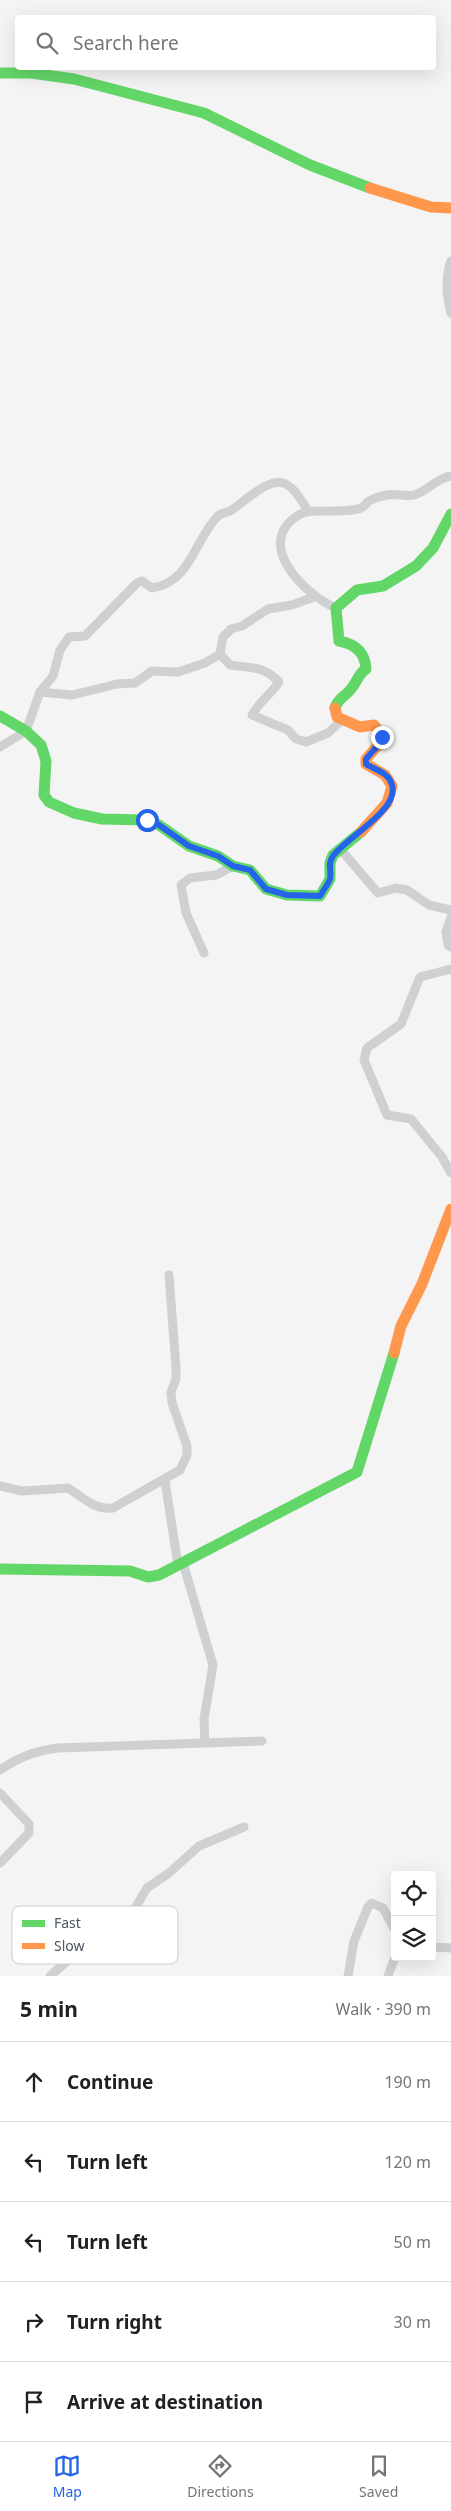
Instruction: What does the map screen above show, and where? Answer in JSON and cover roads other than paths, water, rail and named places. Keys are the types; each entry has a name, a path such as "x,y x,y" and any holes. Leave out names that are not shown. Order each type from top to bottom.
{"street":[{"path":"0,73 74,79 204,113 310,164 395,197 431,207 451,208"},
{"path":"451,261 447,273 447,288 451,313"},
{"path":"336,608 314,597 294,576 281,555 280,546 287,526 297,516 308,511 362,508 371,500 389,495 414,495 440,478 451,476"},
{"path":"0,747 26,731 40,692 53,676 60,650 69,637 85,636 137,583 142,581 152,588 170,582 191,561 205,534 218,515 230,511 269,485 281,482 289,485 308,511"},
{"path":"336,608 357,590 372,590 385,585 419,564 440,539 451,514"},
{"path":"314,597 292,605 268,609 242,626 231,630 222,637 220,654 230,665 264,669 273,675 279,682 270,696 256,707 252,715 288,730 296,739 306,742 320,737 342,720"},
{"path":"0,716 26,731 41,745 46,761 44,795 49,802 74,813 102,819 147,820 159,825 189,846 218,856 233,866 250,870 266,889 287,895 320,896 330,879 330,863 333,855 341,850 383,810 391,799 392,790 392,785 387,777 366,764 366,759 380,743 380,732 374,725 360,727 337,717 335,710 337,701 351,690 360,673 366,669 366,661 358,648 349,642 339,641 336,608"},
{"path":"40,692 72,695 117,684 135,683 152,671 178,672 206,663 220,654"},
{"path":"341,850 378,893 396,888 407,890 429,905 451,910"},
{"path":"204,953 186,913 181,885 190,878 216,875 233,866"},
{"path":"451,917 446,932 448,945 451,947"},
{"path":"451,969 420,977 401,1024 367,1048 364,1060 387,1115 411,1119 442,1156 451,1173"},
{"path":"0,1569 130,1571 148,1577 159,1575 357,1472 387,1382 401,1326 422,1284 451,1209"},
{"path":"0,1486 22,1491 68,1488 81,1499 104,1509 113,1508 180,1470 187,1455 187,1446 172,1398 176,1368 169,1275"},
{"path":"165,1480 181,1564 213,1665 204,1719 205,1742"},
{"path":"0,1770 21,1756 39,1750 262,1740"},
{"path":"0,1793 29,1824 29,1834 0,1863"},
{"path":"136,1906 147,1888 169,1873 199,1846 244,1827"},
{"path":"348,1976 354,1941 368,1907 372,1904 383,1908 391,1923"},
{"path":"436,1947 451,1948"},
{"path":"388,1976 394,1961"},
{"path":"50,1976 64,1964"}]}
